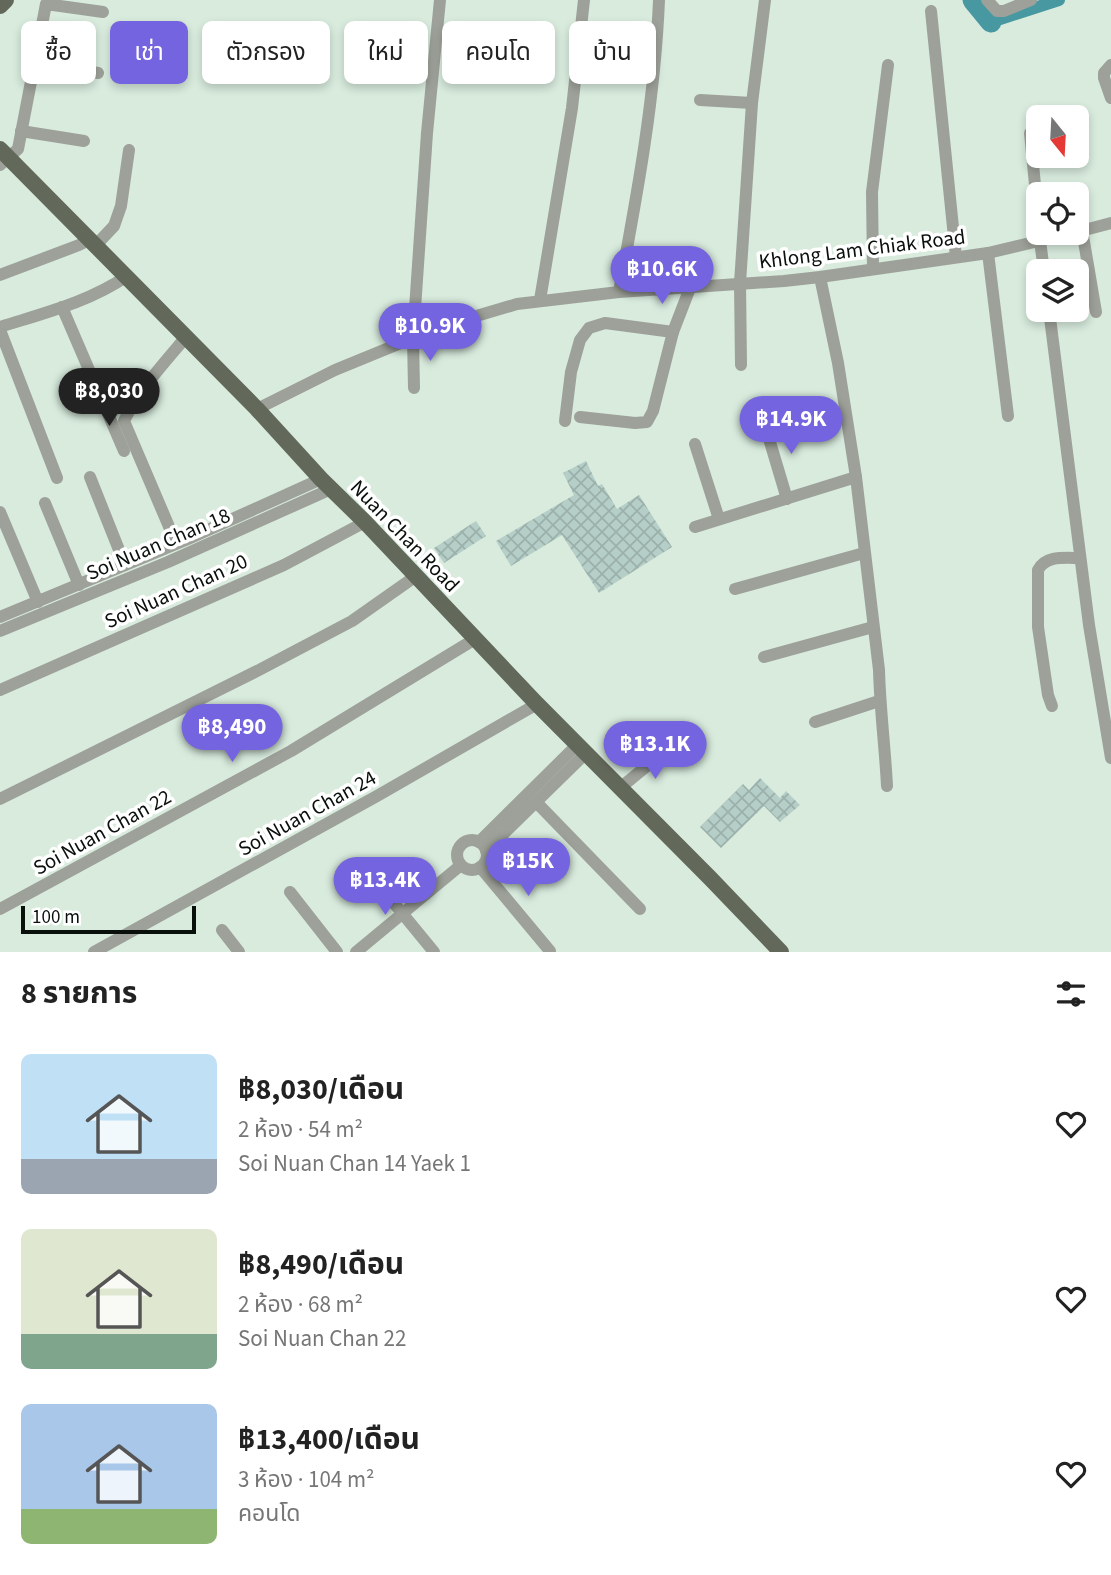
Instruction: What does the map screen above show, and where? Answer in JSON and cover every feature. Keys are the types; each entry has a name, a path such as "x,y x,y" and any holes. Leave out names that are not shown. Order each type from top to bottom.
{"main road":[{"path":"0,6 6,0"},
{"name":"Nuan Chan Road","path":"3,158 127,276 537,704 780,952"}],"street":[{"path":"414,388 413,338 426,133 440,0"},
{"path":"540,300 572,108 584,0"},
{"path":"620,292 644,162 658,40 659,0"},
{"path":"741,365 740,284 752,103 765,0"},
{"path":"987,0 997,11 1004,11 1031,0"},
{"path":"42,21 46,4 103,12"},
{"path":"931,11 956,257"},
{"path":"873,268 872,192 888,65"},
{"path":"1111,65 1104,73 1104,78 1111,98"},
{"path":"3,158 18,149 30,84"},
{"path":"700,100 752,103"},
{"path":"21,131 84,141"},
{"path":"0,275 93,242 114,226 121,206 129,150"},
{"name":"Khlong Lam Chiak Road","path":"1089,229 1111,223"},
{"name":"Khlong Lam Chiak Road","path":"257,409 335,370 413,338 517,304 620,292 820,277 988,253 1026,241"},
{"path":"1080,245 1096,312"},
{"path":"988,253 1008,416"},
{"path":"58,478 0,329 96,295 127,276"},
{"path":"820,277 838,363 856,477 879,670 887,786"},
{"path":"580,417 635,424 647,422 653,411 673,332 690,288"},
{"path":"62,307 124,451"},
{"path":"1050,322 1089,625 1111,758"},
{"path":"565,421 571,372 580,340 589,328 605,323 673,332"},
{"path":"173,536 124,421 140,393 186,337"},
{"path":"764,422 787,499"},
{"path":"695,443 719,519"},
{"path":"90,477 125,565"},
{"path":"695,527 856,477"},
{"path":"0,617 326,484"},
{"name":"Soi Nuan Chan 18","path":"0,631 168,562 326,484"},
{"path":"45,503 79,585"},
{"path":"0,512 38,602"},
{"name":"Soi Nuan Chan 20","path":"0,690 284,565 365,522"},
{"path":"735,589 864,553"},
{"path":"1052,706 1038,627 1037,573 1045,561 1080,558"},
{"path":"0,799 352,621 416,576"},
{"path":"764,657 873,627"},
{"name":"Soi Nuan Chan 22","path":"0,909 291,751 475,639"},
{"path":"814,722 880,701"},
{"name":"Soi Nuan Chan 24","path":"94,952 377,796 537,704"},
{"path":"482,847 537,803 581,749"},
{"path":"482,847 581,749"},
{"path":"620,789 659,756 673,749"},
{"path":"537,803 640,909"},
{"path":"470,841 482,847 486,859 481,867 471,870 461,865 457,858 461,845 470,841"},
{"path":"361,863 434,952"},
{"path":"356,952 461,865"},
{"path":"481,867 550,951"},
{"path":"290,892 337,952"},
{"path":"222,930 239,952"}],"building":[{"path":"586,461 598,486 602,484 617,509 639,495 672,547 599,593 562,535 511,566 496,541 574,495 563,473"},
{"path":"476,521 486,536 444,563 434,548"},
{"path":"760,778 780,798 786,791 800,805 780,822 764,806 721,848 700,827 743,784 749,790"}],"waterway":[{"path":"973,0 991,22"},
{"path":"991,22 1059,0"}]}
